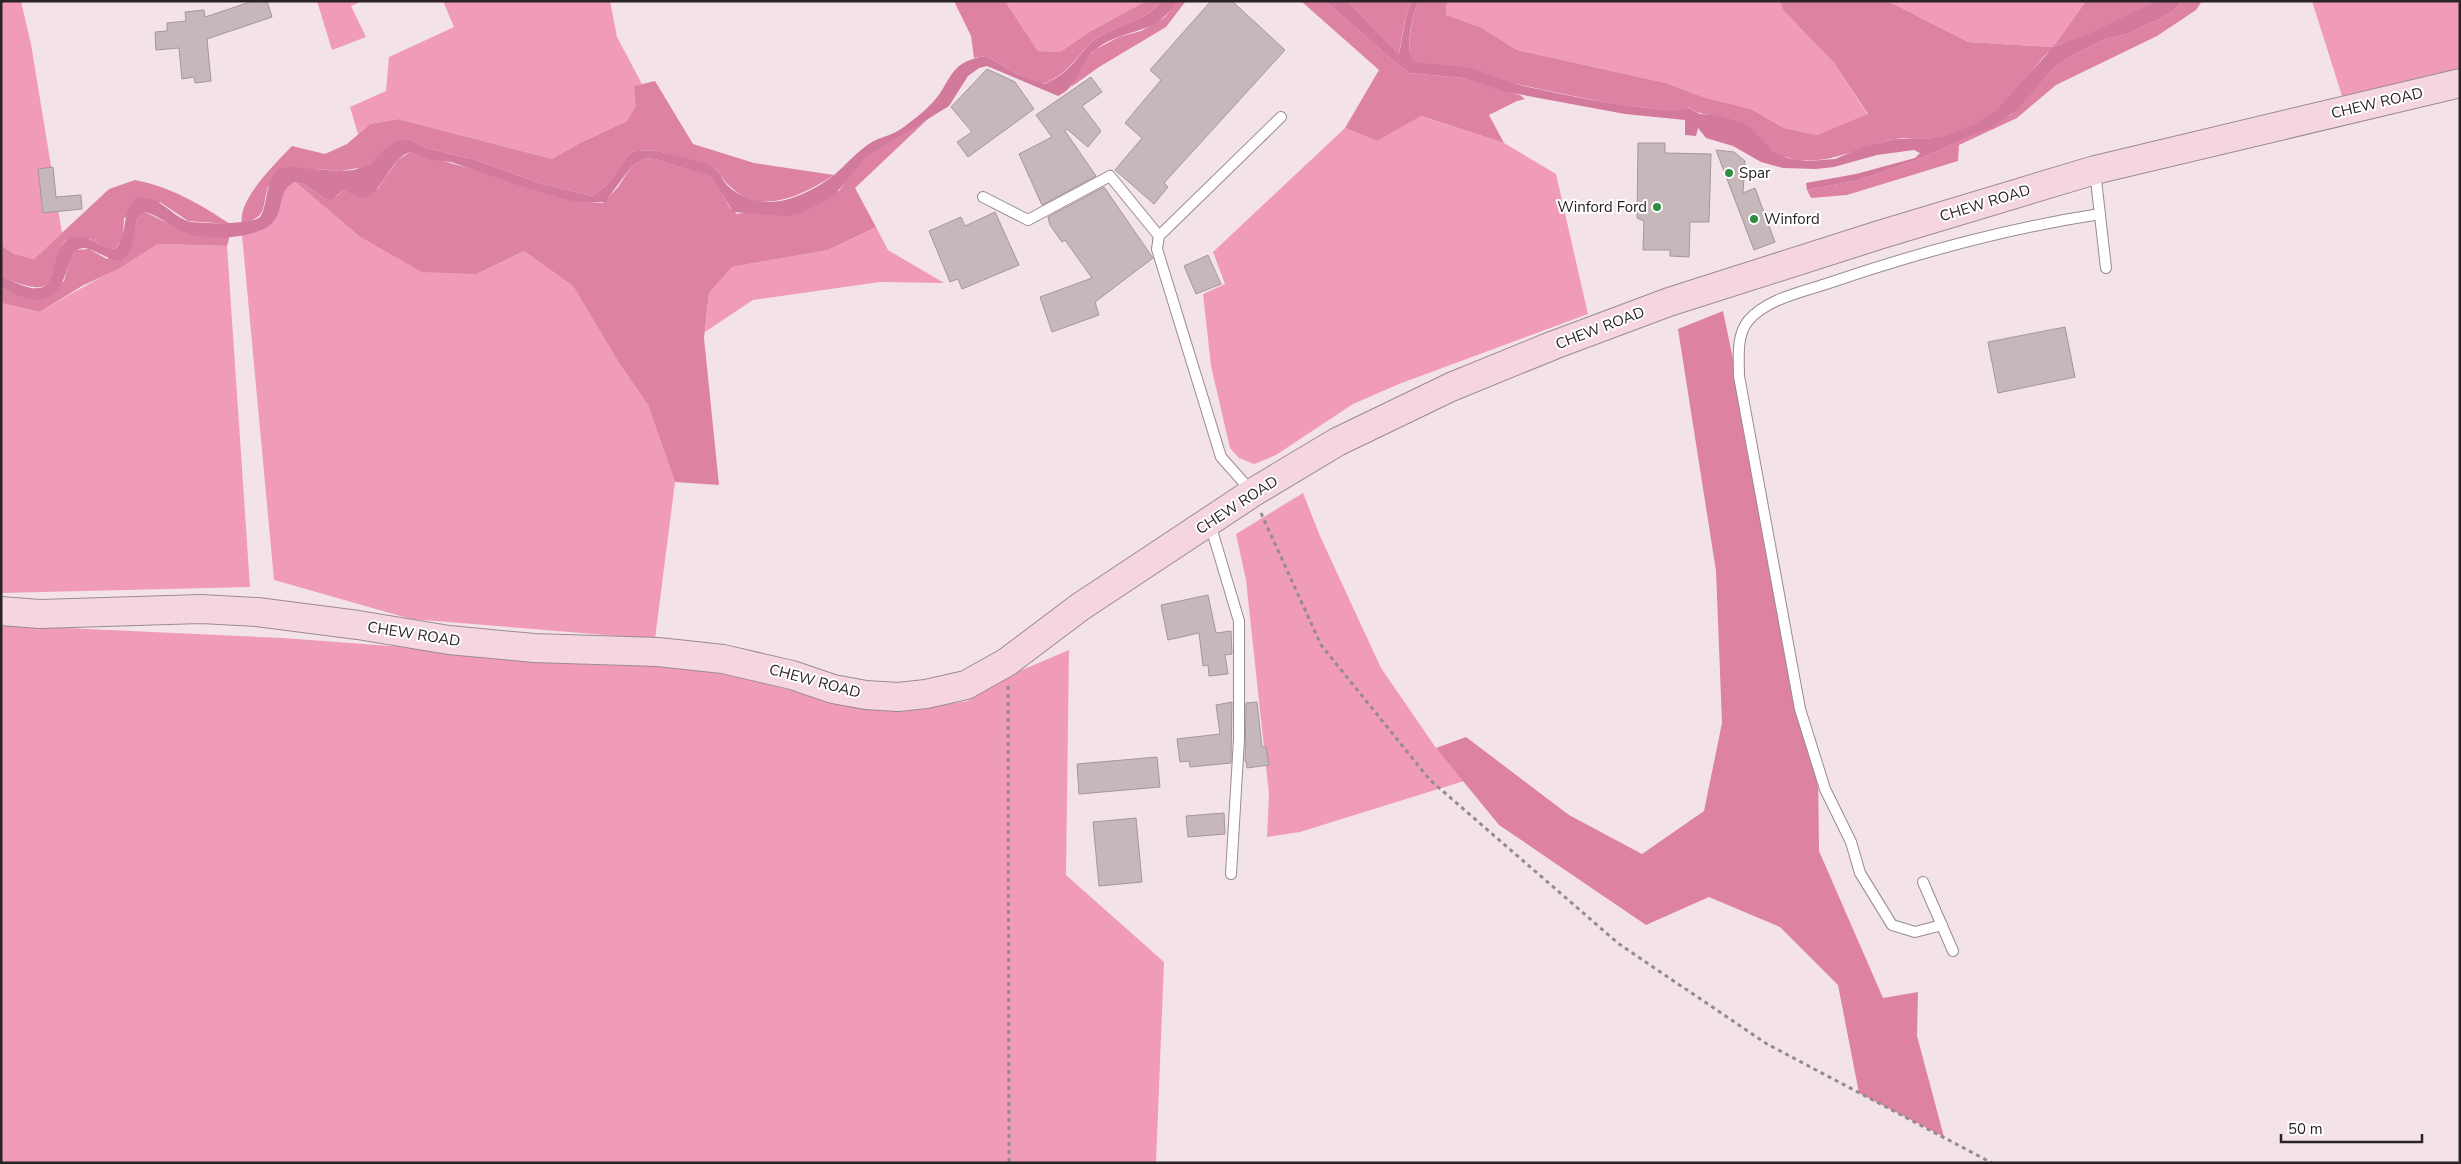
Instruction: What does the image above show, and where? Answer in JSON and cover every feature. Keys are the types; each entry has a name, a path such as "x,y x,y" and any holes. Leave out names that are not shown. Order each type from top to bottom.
{"main road":[{"name":"CHEW ROAD","path":"1,611 40,614 201,610 257,612 358,625 449,640 534,648 658,652 723,659 792,675 834,689 866,695 898,697 966,685 1007,662 1080,607 1210,523 1252,493 1337,442 1399,411 1460,384 1604,325 1669,302 1861,241 2095,170 2460,83"}],"lane":[{"path":"1252,493 1221,457 1157,249 1158,236 1281,117"},
{"path":"2095,170 2106,268"},
{"path":"983,197 1028,220 1110,176 1158,236"},
{"path":"1942,925 1915,932 1892,925 1860,872 1851,842 1825,790 1797,690 1739,376 1739,342 1747,322 1772,303 1879,266 2026,226 2100,214"},
{"path":"1210,523 1239,621 1239,738 1231,874"},
{"path":"1923,882 1953,951"}],"path":[{"path":"1252,493 1320,644 1430,780 1619,944 1758,1038 1992,1163"},
{"path":"1007,662 1009,1163"}],"shaded area":[{"path":"1,1 21,1 31,44 62,233 34,259 14,254 1,245"},
{"path":"317,1 362,1 351,6 366,37 332,50"},
{"path":"443,1 610,1 617,37 642,84 634,86 637,106 627,121 578,144 552,159 398,119 370,124 358,134 350,107 386,91 389,57 454,27"},
{"path":"954,1 1005,1 1038,51 1060,52 1089,32 1146,1 1162,1 1141,18 1102,35 1087,47 1062,73 1043,84 1017,74 986,56 974,58 971,36"},
{"path":"1005,1 1146,1 1089,32 1060,52 1038,51"},
{"path":"1162,1 1178,1 1159,21 1118,37 1096,49 1088,57 1070,87 1058,96 987,66 979,68 968,76 949,106 865,158 833,197 803,212 787,216 733,212 712,177 655,159 645,158 631,167 605,202 586,203 538,192 451,162 432,160 410,152 396,162 378,187 365,197 357,197 343,190 333,199 327,200 304,184 295,182 286,189 276,218 269,225 260,231 236,237 210,237 189,234 145,212 137,219 131,251 120,261 84,248 77,251 72,257 62,284 56,292 47,298 30,300 1,288 1,275 23,286 38,288 47,284 52,276 58,253 63,244 72,238 84,237 115,249 120,243 128,211 136,198 152,199 187,221 236,223 255,220 262,213 270,182 277,170 287,167 340,171 354,170 370,164 392,143 401,140 413,141 426,148 475,160 539,183 592,196 606,186 628,155 637,150 658,151 710,165 730,188 747,198 770,202 790,199 818,186 834,175 867,146 896,132 913,120 937,98 951,75 963,63 986,56 1017,74 1044,84 1063,73 1087,47 1102,35 1141,18"},
{"path":"1178,1 1186,1 1166,27 1099,67 1071,87 1084,60 1096,49 1119,37 1141,31 1165,17"},
{"path":"1301,1 1325,1 1397,64 1410,73 1462,78 1520,95 1525,99 1489,115 1504,143 1421,116 1377,141 1345,128 1379,70"},
{"path":"1325,1 1347,1 1399,54 1405,20 1411,1 1419,1 1410,30 1410,47 1413,60 1469,68 1520,85 1554,93 1658,109 1687,107 1700,114 1721,116 1743,123 1751,128 1773,151 1787,158 1807,161 1835,159 1863,147 1895,139 1926,139 1944,136 1973,125 1997,110 2053,47 2088,34 2156,1 2183,1 2173,11 2160,19 2127,34 2105,39 2069,57 2051,71 2016,111 1993,126 1919,159 1859,180 1807,190 1806,183 1856,174 1915,158 1920,153 1914,150 1877,155 1834,167 1816,169 1783,168 1761,162 1733,146 1706,138 1698,128 1696,136 1685,135 1685,120 1625,114 1507,92 1462,78 1410,73 1397,64"},
{"path":"1347,1 1411,1 1399,54"},
{"path":"1419,1 1447,1 1446,15 1480,27 1517,50 1666,83 1703,97 1751,109 1784,128 1817,135 1868,114 1834,63 1783,10 1780,1 1888,1 1968,42 2053,47 2086,1 2156,1 2078,39 2055,46 2039,62 2006,103 1990,116 1972,126 1935,138 1895,139 1828,159 1800,160 1778,154 1753,130 1741,123 1700,113 1688,107 1672,110 1610,103 1412,60 1410,55 1411,30 1416,6"},
{"path":"1447,1 1780,1 1783,10 1834,63 1868,115 1817,135 1784,128 1751,109 1703,97 1666,83 1517,50 1480,27 1446,15"},
{"path":"1888,1 2086,1 2053,47 1968,42"},
{"path":"2183,1 2202,1 2196,10 2157,36 2056,85 2017,118 1959,145 1958,161 1847,195 1811,198 1807,190 1859,180 1919,159 1970,136 2012,114 2051,71 2069,57 2105,39 2127,34 2160,19 2173,11"},
{"path":"2312,1 2460,1 2460,73 2347,99 2342,96"},
{"path":"655,81 693,144 754,163 834,175 802,193 787,198 771,201 756,200 742,195 729,185 716,169 658,151 637,150 628,155 606,186 592,196 539,183 475,160 426,148 413,141 392,143 380,157 365,167 340,171 317,169 268,187 264,207 260,215 242,224 242,214 251,193 292,146 325,154 347,144 370,124 398,119 552,159 578,144 627,121 636,106 634,86"},
{"path":"1420,116 1504,143 1556,174 1588,314 1399,384 1353,404 1276,455 1254,464 1239,458 1230,448 1211,366 1203,294 1225,284 1213,252 1345,128 1377,141"},
{"path":"930,117 855,188 876,227 828,250 732,267 709,293 704,338 719,485 675,482 648,405 619,363 573,286 524,251 477,274 422,272 359,236 295,182 304,184 327,200 337,196 343,190 357,197 378,188 398,160 410,152 487,173 538,192 586,203 603,203 618,187 631,167 645,158 655,159 713,177 730,208 737,214 839,191 856,166 865,158"},
{"path":"135,180 161,187 185,197 230,224 188,221 160,202 124,218 123,238 115,249 107,248 90,239 65,241 58,254 52,277 42,287 21,284 1,275 1,245 14,254 34,259 109,189"},
{"path":"295,182 359,236 477,274 524,251 573,286 619,363 648,405 675,482 655,639 411,619 274,580 242,235 267,226 273,218 287,187"},
{"path":"145,212 190,234 230,235 227,246 158,244 118,269 82,286 40,312 1,303 1,288 33,300 64,281 70,259 77,250 89,249 107,259 134,232 137,219"},
{"path":"876,227 888,250 944,283 880,282 753,300 705,332 709,293 732,267 828,250"},
{"path":"158,244 227,246 250,587 1,593 1,303 40,312"},
{"path":"1723,311 1818,767 1819,851 1883,998 1918,992 1917,1036 1944,1137 1859,1093 1838,985 1780,927 1709,897 1646,925 1499,825 1436,748 1466,737 1569,815 1642,854 1704,811 1722,723 1716,571 1678,329"},
{"path":"1303,493 1320,536 1381,668 1436,748 1464,781 1300,832 1267,837 1269,794 1246,580 1236,534"},
{"path":"1,625 283,638 431,649 482,658 598,665 676,666 740,676 828,701 902,711 968,701 1008,676 1069,650 1066,875 1164,962 1156,1163 1,1163"}],"building":[{"path":"253,1 267,1 272,17 207,39 211,81 195,83 194,77 182,79 179,48 156,50 155,32 167,31 167,23 186,21 185,12 204,10 205,17"},
{"path":"1211,1 1232,1 1285,50 1164,183 1168,187 1154,204 1115,170 1142,138 1125,123 1161,80 1150,70"},
{"path":"987,69 1015,82 1034,109 968,157 957,142 972,132 951,107"},
{"path":"1091,77 1102,92 1082,106 1101,131 1088,147 1067,129 1065,131 1096,176 1042,205 1019,154 1052,137 1036,115"},
{"path":"1638,143 1665,143 1665,153 1711,154 1709,222 1690,222 1689,257 1670,256 1670,250 1643,250 1644,221 1637,218"},
{"name":"Winford","path":"1716,150 1734,152 1745,161 1743,193 1755,188 1775,242 1754,250"},
{"path":"53,167 56,197 81,195 82,209 43,213 38,169"},
{"path":"1104,187 1153,258 1095,302 1099,315 1052,332 1040,297 1092,278 1065,240 1062,242 1050,225 1048,217"},
{"path":"995,212 1019,265 962,289 958,279 950,282 929,231 961,217 965,226"},
{"path":"1208,255 1221,284 1196,294 1184,266"},
{"path":"2065,327 2075,377 1998,393 1988,342"},
{"path":"1208,595 1216,633 1231,631 1232,654 1225,655 1228,674 1209,676 1208,665 1203,666 1199,633 1168,640 1161,605"},
{"path":"1232,702 1231,763 1190,767 1189,761 1180,762 1177,739 1220,734 1216,705"},
{"path":"1257,702 1262,747 1266,747 1269,765 1247,768 1245,761 1246,703"},
{"path":"1157,757 1160,787 1079,794 1077,764"},
{"path":"1224,813 1225,834 1188,837 1186,816"},
{"path":"1136,818 1142,882 1099,886 1093,822"}],"place":[{"name":"Spar","path":"1729,173"},
{"name":"Winford Ford","path":"1657,207"},
{"name":"Winford","path":"1754,219"}]}
